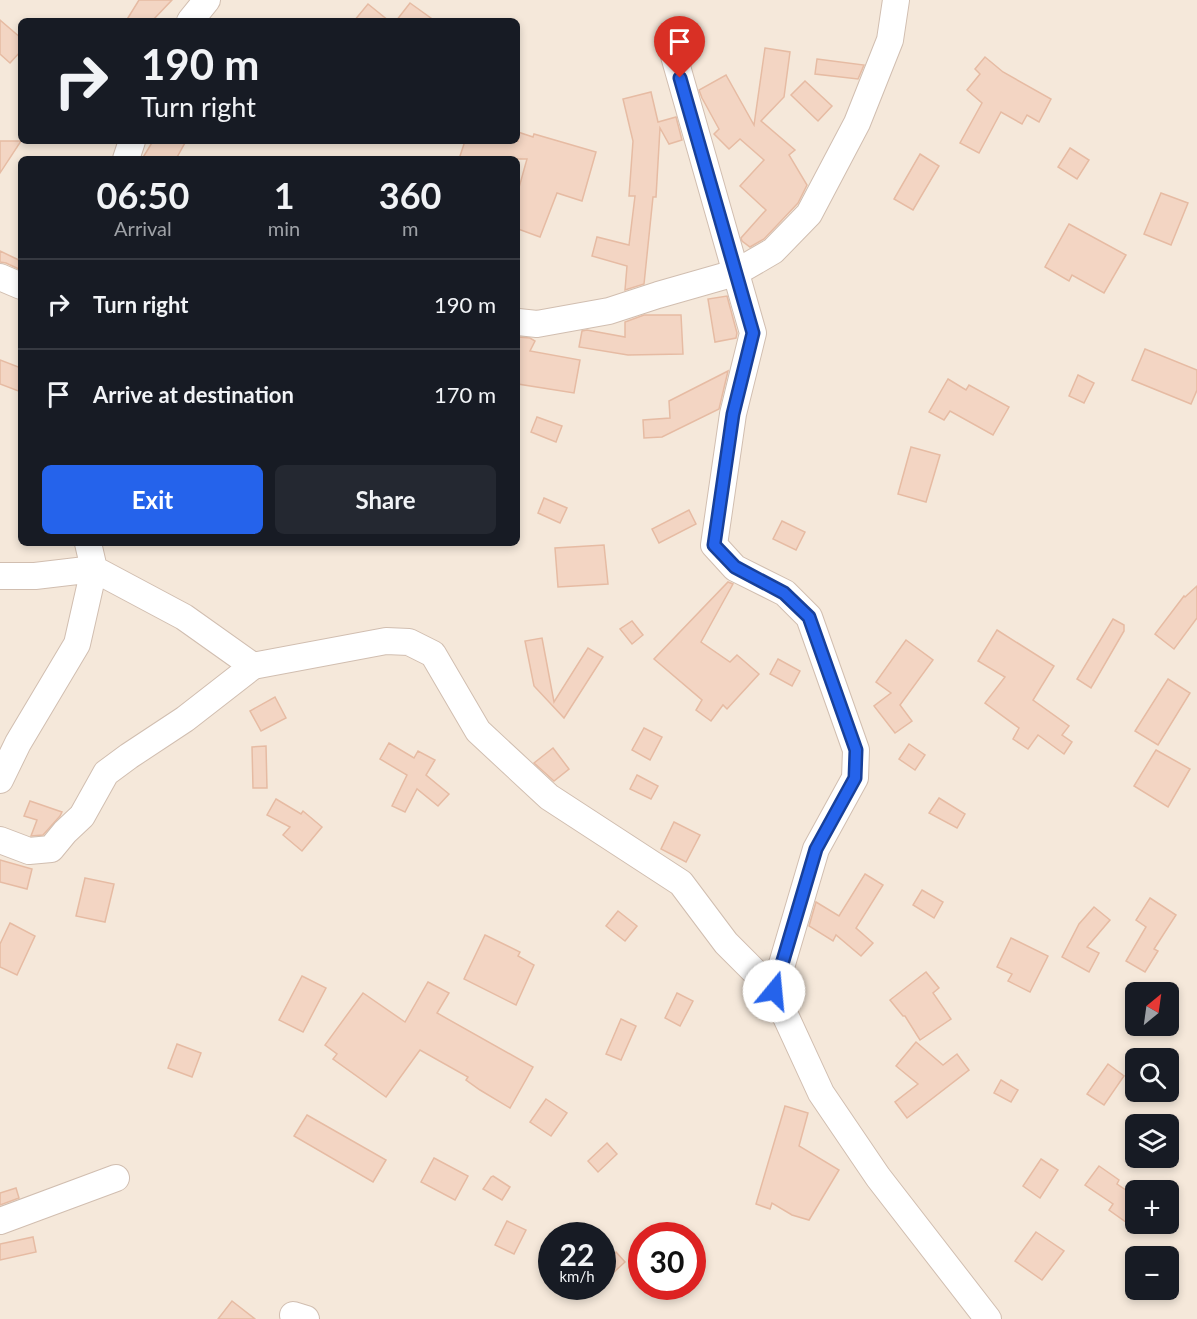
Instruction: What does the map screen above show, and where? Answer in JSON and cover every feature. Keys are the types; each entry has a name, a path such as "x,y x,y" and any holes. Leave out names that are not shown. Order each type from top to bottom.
{"street":[{"path":"192,18 207,0"},
{"path":"520,322 537,324 609,311 735,273 773,251 809,214 857,123 890,40 896,0"},
{"path":"674,56 753,333 733,414 714,545 735,567 784,593 809,617 856,750 855,778 816,849 774,991"},
{"path":"0,277 18,285"},
{"path":"0,780 18,743 77,644 94,569 89,546"},
{"path":"0,576 35,576 94,569 184,617 253,666"},
{"path":"0,840 30,851 51,849 82,816 106,773 185,719 253,666 386,641 409,642 433,654 478,731 549,797 681,882 726,943 774,991 821,1093 878,1177 988,1319"},
{"path":"0,1221 116,1178"}],"shaded area":[{"path":"0,0 1197,0 1197,1319 0,1319"}],"building":[{"path":"139,0 172,0 155,18 128,18"},
{"path":"410,3 431,18 398,18"},
{"path":"368,4 385,18 356,18"},
{"path":"0,20 18,35 18,54 10,63 0,54"},
{"path":"765,48 790,52 784,97 761,121 795,150 789,155 807,185 798,203 764,239 750,247 741,238 766,210 740,186 764,160 740,139 729,149 714,134 719,129 699,90 726,75 754,125"},
{"path":"985,57 1003,72 1051,99 1039,122 1027,115 1022,124 1001,112 979,153 960,143 982,103 967,90 980,74 975,69"},
{"path":"817,59 864,65 858,79 815,74"},
{"path":"805,81 832,106 818,121 791,95"},
{"path":"651,92 658,122 676,117 682,140 669,144 660,128 656,197 653,197 644,284 625,290 627,266 592,256 597,237 629,245 635,196 629,196 633,141 623,99"},
{"path":"520,133 533,137 534,134 596,152 582,201 557,193 540,237 520,230 520,184 527,159 520,159 520,156 460,156 464,144 520,144"},
{"path":"0,141 18,141 19,144 0,173"},
{"path":"151,144 184,144 178,156 144,156"},
{"path":"1070,148 1089,160 1077,179 1058,167"},
{"path":"920,154 939,166 913,210 894,199"},
{"path":"1161,193 1188,203 1171,245 1144,234"},
{"path":"1069,224 1126,255 1104,293 1072,275 1069,281 1045,267"},
{"path":"0,251 18,260 18,269 6,263 0,262"},
{"path":"727,296 737,333 736,338 715,342 708,299"},
{"path":"644,315 681,315 683,354 628,355 579,347 582,331 625,337 625,322"},
{"path":"520,337 535,341 530,351 580,360 574,393 520,384"},
{"path":"1145,349 1197,370 1197,390 1191,404 1132,380"},
{"path":"0,360 18,367 18,391 0,384"},
{"path":"728,371 719,409 662,437 644,438 643,420 670,418 669,401"},
{"path":"1078,375 1094,383 1084,403 1069,396"},
{"path":"948,379 966,390 969,385 1009,407 993,435 950,411 944,420 929,412"},
{"path":"537,417 562,426 556,442 531,432"},
{"path":"911,447 940,455 926,502 898,494"},
{"path":"544,498 567,508 560,523 538,513"},
{"path":"689,510 696,524 659,543 652,529"},
{"path":"782,521 805,532 796,550 773,539"},
{"path":"604,545 608,584 558,587 555,548"},
{"path":"728,582 733,584 701,642 730,662 737,655 759,674 727,709 723,705 711,721 696,710 702,700 654,659"},
{"path":"1197,586 1197,618 1174,649 1155,634 1184,596"},
{"path":"1113,619 1124,625 1124,631 1091,688 1077,679"},
{"path":"632,621 643,635 632,644 620,629"},
{"path":"997,630 1054,666 1033,700 1069,726 1062,735 1072,742 1064,754 1038,735 1028,749 1013,739 1019,728 985,703 1005,677 978,661"},
{"path":"542,638 554,702 588,648 603,657 564,718 534,686 525,641"},
{"path":"906,640 933,660 900,705 912,721 895,733 874,706 891,693 876,682"},
{"path":"778,659 800,671 792,686 770,674"},
{"path":"1168,679 1190,693 1158,745 1135,731"},
{"path":"275,697 286,718 261,731 250,711"},
{"path":"644,728 662,737 650,760 632,750"},
{"path":"389,743 414,758 418,751 435,760 426,775 449,794 438,806 417,789 405,812 392,806 407,775 380,759"},
{"path":"909,744 925,755 915,770 899,759"},
{"path":"266,746 267,788 253,788 252,747"},
{"path":"553,748 569,769 554,781 534,763"},
{"path":"1156,750 1190,769 1168,807 1134,786"},
{"path":"637,775 658,786 651,799 630,789"},
{"path":"939,798 965,814 957,828 929,813"},
{"path":"276,799 301,814 303,811 322,827 302,851 283,835 290,827 267,815"},
{"path":"30,801 62,812 43,835 31,836 37,820 24,816"},
{"path":"674,822 700,835 686,862 661,849"},
{"path":"0,860 32,869 27,889 0,882"},
{"path":"865,874 883,885 856,928 873,943 861,956 836,935 833,941 809,926 816,902 839,916"},
{"path":"85,878 114,884 105,922 76,916"},
{"path":"922,890 943,902 934,918 913,905"},
{"path":"1150,898 1176,915 1154,949 1158,951 1145,972 1126,961 1146,927 1136,920"},
{"path":"1094,907 1110,920 1087,947 1099,953 1089,972 1062,957 1079,924"},
{"path":"618,911 637,926 625,941 606,926"},
{"path":"10,923 35,936 17,975 0,967 0,944"},
{"path":"485,935 520,952 518,956 534,965 516,1005 464,979"},
{"path":"1011,938 1048,956 1030,992 1008,981 1012,974 997,967"},
{"path":"926,972 939,988 933,993 951,1019 920,1040 905,1016 890,1000"},
{"path":"302,976 326,988 303,1032 279,1020"},
{"path":"428,982 449,993 437,1013 533,1067 510,1108 466,1080 468,1077 420,1050 386,1097 333,1059 337,1054 325,1045 363,993 405,1022"},
{"path":"677,993 693,1001 680,1026 665,1018"},
{"path":"621,1019 636,1026 621,1060 606,1054"},
{"path":"916,1042 943,1065 957,1054 969,1070 907,1118 895,1102 918,1084 896,1066"},
{"path":"177,1044 201,1053 192,1077 168,1068"},
{"path":"1108,1064 1124,1076 1104,1105 1087,1094"},
{"path":"1001,1080 1018,1090 1011,1102 994,1093"},
{"path":"546,1099 567,1113 551,1136 530,1122"},
{"path":"785,1106 808,1113 799,1146 839,1170 809,1220 792,1215 772,1203 770,1209 756,1204"},
{"path":"307,1115 386,1160 373,1182 294,1136"},
{"path":"607,1143 617,1154 598,1172 588,1161"},
{"path":"434,1158 468,1176 455,1200 421,1182"},
{"path":"1041,1159 1058,1170 1040,1198 1023,1186"},
{"path":"1099,1166 1119,1180 1117,1184 1125,1189 1125,1221 1109,1210 1113,1204 1085,1185"},
{"path":"493,1176 510,1187 502,1200 483,1189"},
{"path":"16,1188 19,1198 0,1205 0,1193"},
{"path":"507,1221 526,1230 514,1254 495,1245"},
{"path":"1036,1232 1064,1251 1042,1280 1015,1261"},
{"path":"33,1237 36,1252 0,1260 0,1244"},
{"path":"616,1252 625,1262 616,1270"},
{"path":"232,1301 255,1319 218,1319"}],"route":[{"path":"680,78 753,333 733,414 714,545 735,567 784,593 809,617 856,750 855,778 816,849 774,991"}]}
